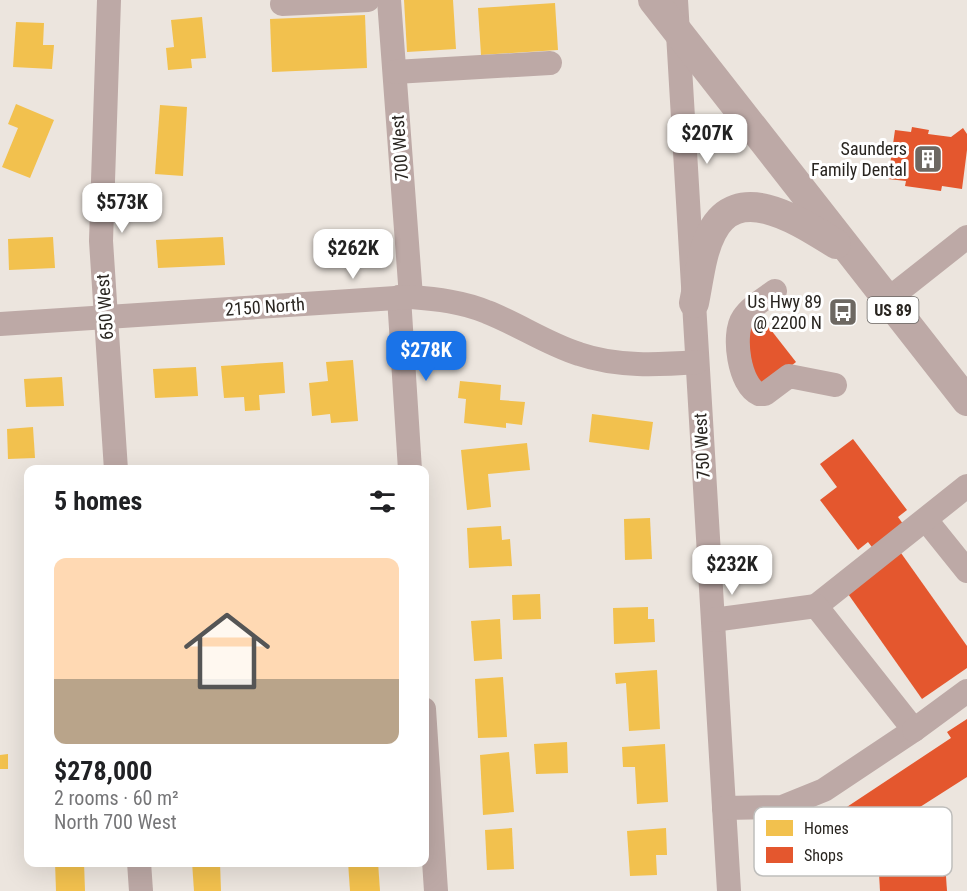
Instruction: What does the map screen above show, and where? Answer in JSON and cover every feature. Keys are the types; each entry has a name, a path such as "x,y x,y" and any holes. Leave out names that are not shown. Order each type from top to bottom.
{"main road":[{"name":"US 89","path":"653,0 886,301 967,401"},
{"path":"694,303 706,248 713,231 722,218 741,208 758,207 783,214 850,253"}],"street":[{"name":"650 West","path":"109,0 109,68 100,198 116,465"},
{"path":"282,4 368,0"},
{"name":"700 West","path":"389,0 405,297 410,465"},
{"name":"750 West","path":"676,0 729,891"},
{"path":"394,72 550,63"},
{"path":"886,301 967,237"},
{"path":"775,291 749,311 740,323 741,370 746,385 759,394 765,394 789,376 835,385"},
{"name":"2150 North","path":"0,324 405,297 461,303 486,311 580,355 625,364 657,365 697,362"},
{"path":"713,620 816,606 967,486"},
{"path":"926,520 967,571"},
{"path":"816,606 914,730"},
{"path":"782,807 824,790 914,730 967,691"},
{"path":"429,785 436,891"},
{"path":"724,808 754,807"},
{"path":"139,867 141,891"}],"building: Homes":[{"path":"404,0 453,0 456,49 407,52"},
{"path":"555,3 558,50 481,55 478,8"},
{"path":"365,15 367,68 272,72 270,19"},
{"path":"202,17 206,58 191,59 192,68 168,70 166,48 174,47 171,20"},
{"path":"16,22 44,23 43,45 54,45 52,69 13,67"},
{"path":"16,104 54,120 30,178 2,167 18,128 8,124"},
{"path":"160,105 187,107 183,176 155,174"},
{"path":"53,237 55,268 9,270 8,239"},
{"path":"223,237 225,265 158,268 156,240"},
{"path":"353,360 358,421 331,423 330,414 312,416 309,383 328,381 326,362"},
{"path":"283,362 285,393 259,395 260,410 245,411 244,397 224,398 221,366"},
{"path":"196,367 198,396 155,398 153,369"},
{"path":"62,377 64,406 26,407 24,379"},
{"path":"460,381 501,385 500,400 525,402 522,425 506,423 506,428 464,423 466,399 458,398"},
{"path":"592,414 653,422 649,450 589,442"},
{"path":"33,427 35,458 8,459 7,429"},
{"path":"527,443 530,470 488,474 491,507 467,510 461,450"},
{"path":"650,518 652,559 625,560 624,519"},
{"path":"501,526 502,540 510,539 512,566 469,568 467,528"},
{"path":"540,594 541,619 513,620 512,595"},
{"path":"648,607 648,619 654,619 655,642 614,644 613,608"},
{"path":"500,619 502,659 474,661 471,621"},
{"path":"657,670 660,729 629,731 626,683 616,684 615,673"},
{"path":"503,677 507,737 478,738 475,679"},
{"path":"567,742 568,773 536,774 534,744"},
{"path":"665,744 668,802 637,804 635,767 623,767 622,747"},
{"path":"509,752 514,812 483,815 480,755"},
{"path":"8,754 8,769 0,769 0,755"},
{"path":"512,828 514,869 487,870 485,830"},
{"path":"666,828 667,855 656,855 657,875 630,876 627,831"},
{"path":"55,867 84,867 85,891 56,891"},
{"path":"192,867 220,867 221,891 194,891"},
{"path":"348,867 378,867 380,891 350,891"}],"building: Shops":[{"name":"Saunders Family Dental","path":"912,127 929,130 928,134 951,137 963,128 967,134 967,150 962,189 942,186 941,191 905,186 906,181 888,179 895,130 911,132"},
{"path":"760,316 796,362 773,380 762,383 755,381 745,328"},
{"path":"853,439 907,510 898,517 906,528 875,551 868,542 858,550 820,500 837,487 820,464"},
{"path":"901,553 967,646 967,668 922,699 846,591"},
{"path":"967,719 967,777 920,807 847,807 951,738 947,732"},
{"path":"879,876 946,876 947,891 880,891"}],"place":[{"name":"Saunders Family Dental","path":"928,159"},
{"name":"Us Hwy 89 @ 2200 N","path":"843,312"}]}
